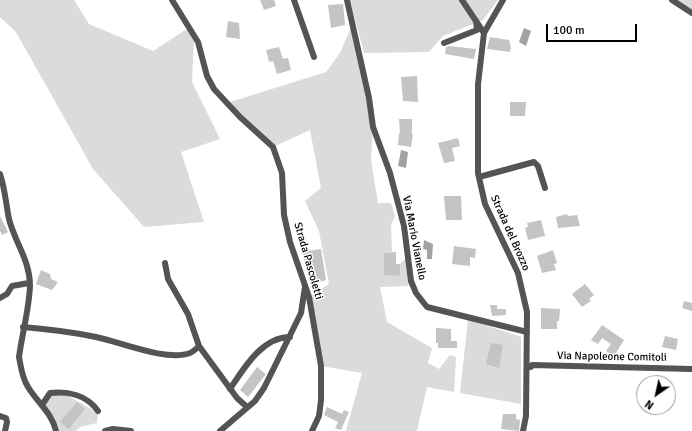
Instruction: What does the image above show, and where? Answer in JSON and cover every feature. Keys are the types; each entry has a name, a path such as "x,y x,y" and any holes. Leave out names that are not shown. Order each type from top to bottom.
{"street":[{"name":"Strada Pascoletti","path":"172,0 198,42 207,76 214,89 273,147 282,173 284,215 290,242 309,297 321,366 321,400 319,416 312,431"},
{"path":"294,0 314,58"},
{"name":"Via Mario Vianello","path":"347,0 369,98 373,127 390,173 404,226 411,281 416,293 427,307 527,332"},
{"path":"462,0 484,33"},
{"name":"Strada del Brozzo","path":"503,0 484,33 478,84 479,177 485,204 518,273 527,312 529,366 526,416 523,431"},
{"path":"672,0 692,12"},
{"path":"444,43 476,30 476,21"},
{"path":"479,177 534,162 538,166 545,188"},
{"path":"0,174 5,191 9,219 25,255 30,283 19,357 23,378 49,414 56,431"},
{"path":"165,263 168,278 188,314 199,346 230,389 247,407"},
{"path":"0,298 7,294 12,286 30,283"},
{"path":"220,431 255,401 264,388 302,313 305,286"},
{"path":"23,327 86,335 111,341 127,347 173,355 190,353 199,346"},
{"path":"230,389 244,366 256,354 280,337 290,337"},
{"name":"Via Napoleone Comitoli","path":"529,366 692,369"},
{"path":"42,405 50,393 67,392 90,403 98,411"},
{"path":"0,416 6,418 8,422 5,431"},
{"path":"105,431 113,429 131,431"}],"shaded area":[{"path":"0,0 74,0 89,24 153,51 187,29 194,39 192,82 220,139 181,152 204,222 144,227 93,169 16,32 0,17"},
{"path":"350,0 498,0 483,20 443,36 429,52 364,53"},
{"path":"669,0 692,0 692,13"},
{"path":"353,23 373,127 371,160 378,203 391,203 395,216 391,225 392,252 384,253 384,274 400,276 400,264 406,258 409,286 380,287 387,322 432,348 428,363 439,369 450,355 456,357 454,392 427,387 417,431 346,431 362,373 321,366 309,297 329,284 319,231 305,201 321,188 310,130 273,147 227,103 326,72 340,53"},
{"path":"524,28 531,31 526,46 519,42"},
{"path":"401,150 408,152 406,168 398,166"},
{"path":"424,240 433,244 432,259 427,259 427,250 423,249"},
{"path":"468,319 521,337 521,404 460,393"},
{"path":"65,394 98,413 97,423 80,427 76,431 60,431 44,404 50,396"}],"building":[{"path":"260,0 274,0 276,6 264,10"},
{"path":"343,4 345,25 331,28 328,5"},
{"path":"228,21 239,23 240,39 226,37"},
{"path":"490,37 509,40 511,47 510,52 487,49"},
{"path":"279,47 283,59 288,58 291,70 277,74 273,61 269,62 266,50"},
{"path":"446,47 476,49 474,59 445,54"},
{"path":"417,76 418,102 403,101 401,77"},
{"path":"510,102 526,102 525,116 510,116"},
{"path":"399,119 412,119 413,135 411,147 398,145 400,133"},
{"path":"458,138 460,146 452,148 455,161 444,163 438,143"},
{"path":"444,196 461,196 462,220 446,220"},
{"path":"567,214 568,216 577,215 580,226 558,228 556,217"},
{"path":"0,216 8,232 2,235 0,231"},
{"path":"541,220 545,236 528,240 525,228 528,227 527,223"},
{"path":"454,246 476,249 475,258 470,257 470,266 452,264"},
{"path":"321,249 326,280 311,285 302,252"},
{"path":"553,250 557,263 554,264 556,270 542,273 537,256"},
{"path":"396,252 396,264 400,264 400,276 384,275 384,253"},
{"path":"41,270 50,274 51,279 58,282 52,290 36,284"},
{"path":"585,284 594,295 589,299 591,301 582,307 572,294"},
{"path":"684,301 692,303 692,311 682,308"},
{"path":"490,305 497,305 497,309 506,309 506,315 492,316"},
{"path":"541,308 560,309 557,329 541,329"},
{"path":"602,325 624,340 614,356 606,351 611,344 602,338 598,344 591,340"},
{"path":"436,328 451,329 451,341 457,341 457,348 438,348 438,343 436,343"},
{"path":"665,336 678,339 676,350 662,347"},
{"path":"491,343 503,345 499,368 486,364"},
{"path":"257,367 266,374 248,397 240,390"},
{"path":"77,402 85,409 69,429 60,422"},
{"path":"327,407 342,414 344,410 349,412 341,430 335,428 338,422 324,415"},
{"path":"503,414 516,414 516,419 520,420 519,431 501,429"}]}
